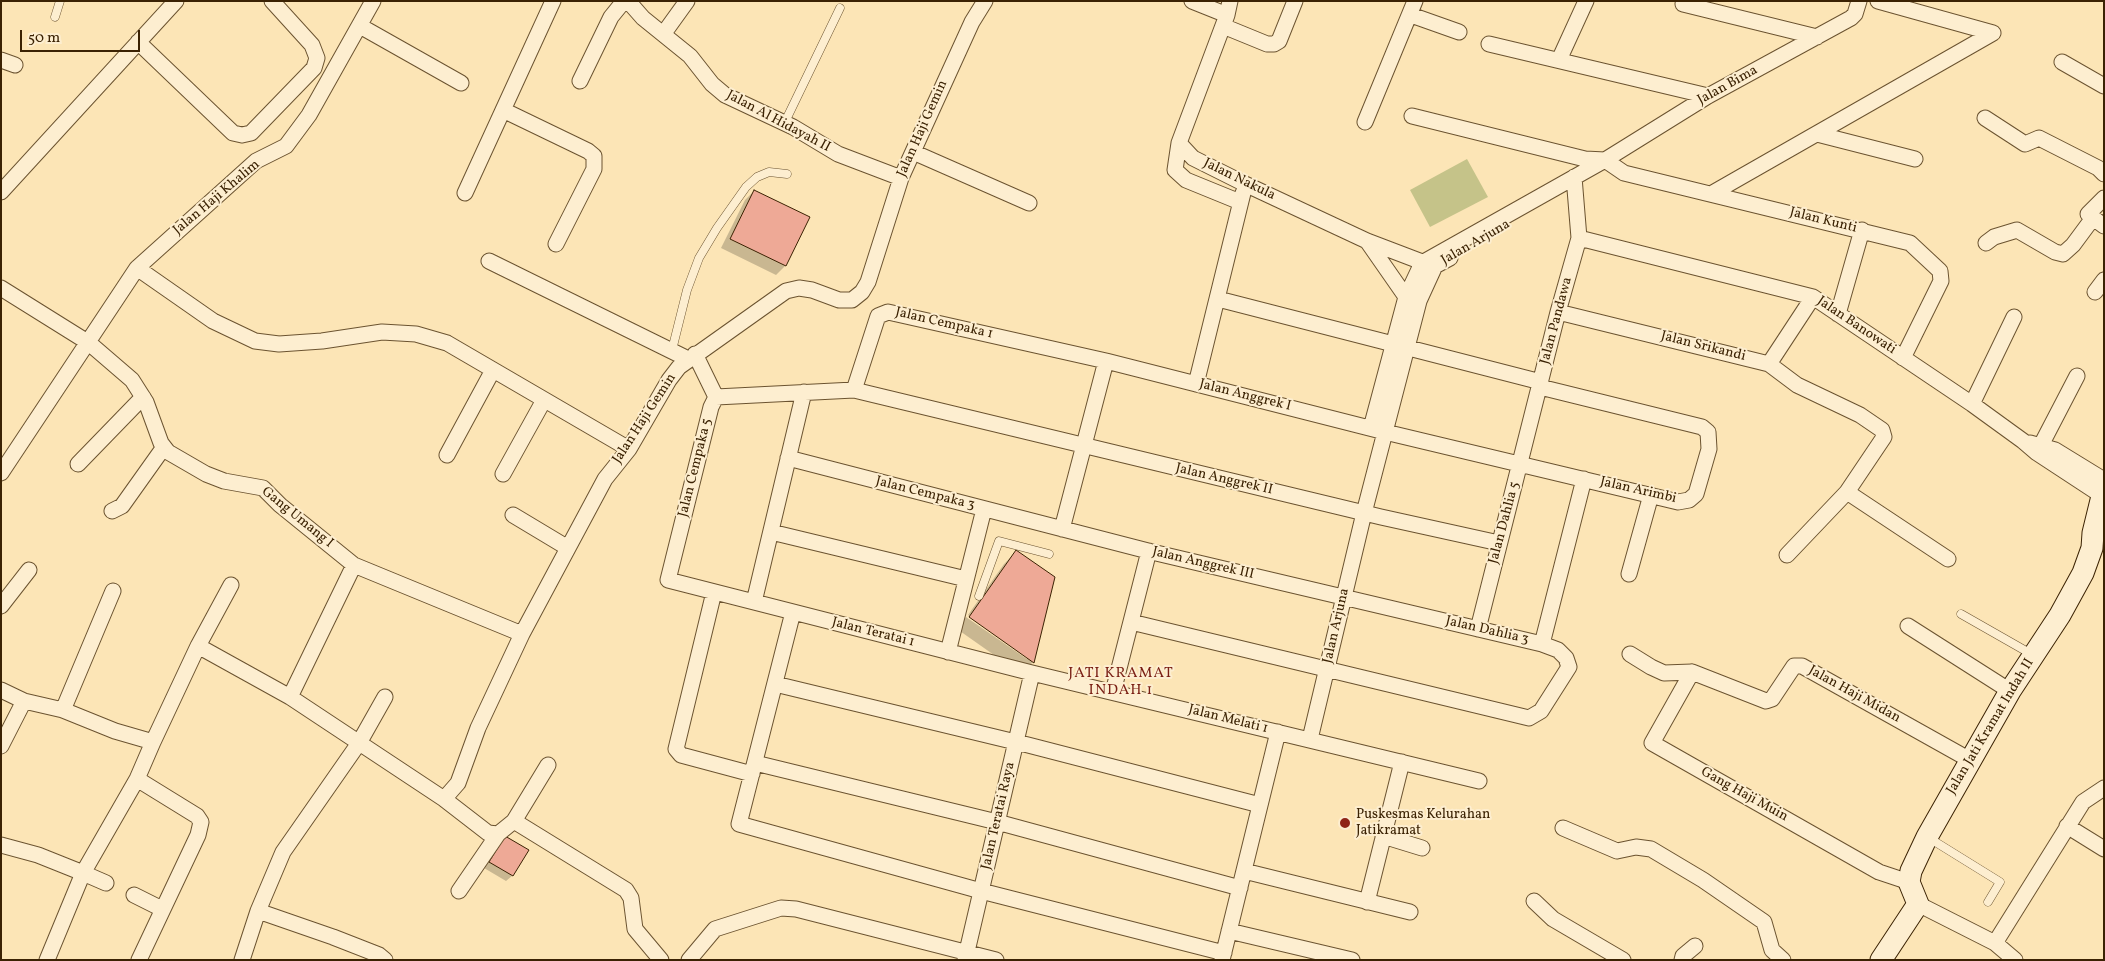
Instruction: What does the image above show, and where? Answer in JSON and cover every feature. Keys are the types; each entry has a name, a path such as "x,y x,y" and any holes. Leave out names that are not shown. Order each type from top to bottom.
{"street":[{"path":"1,192 176,1"},
{"path":"138,42 233,133 242,136 251,133 314,68 317,58 312,45 272,1"},
{"name":"Jalan Haji Khalim","path":"1,472 89,343 137,268 256,161 286,146 309,115 373,1"},
{"path":"465,193 554,1"},
{"path":"580,81 611,18 624,1"},
{"name":"Jalan Al Hidayah II","path":"628,1 643,18 664,33 690,56 712,84 725,95 784,124 838,154 901,178"},
{"path":"664,33 688,1"},
{"name":"Jalan Haji Gemin","path":"444,798 458,783 478,728 522,634 605,479 629,450 669,380 691,357 720,339 786,291 799,288 812,290 839,300 852,300 862,292 868,282 901,178 972,22 985,1"},
{"path":"1192,1 1227,14 1267,44 1274,44 1279,41 1296,1"},
{"path":"1559,60 1586,1"},
{"name":"Jalan Bima","path":"1590,167 1708,96 1851,18 1856,14 1859,1"},
{"path":"1711,194 1993,33 1878,1"},
{"path":"1683,4 1817,37"},
{"path":"1365,122 1413,8 1459,32"},
{"path":"1179,143 1227,14"},
{"path":"360,26 461,83"},
{"path":"1489,44 1708,96"},
{"path":"2062,62 2104,86"},
{"path":"503,110 588,151 594,156 594,169 556,244"},
{"path":"1412,116 1585,159 1604,160"},
{"path":"1985,118 2025,144 2039,138 2098,168 2104,174"},
{"path":"1817,134 1915,159"},
{"name":"Jalan Nakula","path":"1179,143 1193,158 1245,184 1367,241 1428,264"},
{"name":"Jalan Nakula","path":"1179,143 1175,170 1186,180 1240,202"},
{"path":"913,152 1029,203"},
{"name":"Jalan Kunti","path":"1604,160 1624,174 1910,243 1940,271 1941,281 1902,358"},
{"name":"Jalan Arjuna","path":"1310,739 1364,513 1378,430 1412,299 1428,264 1574,182 1590,167"},
{"name":"Jalan Pandawa","path":"1520,464 1558,312 1579,238 1574,182"},
{"path":"1196,384 1245,184"},
{"path":"1986,243 1994,236 2017,230 2055,252 2063,254 2099,222 2088,214 2104,198"},
{"path":"1838,314 1862,230"},
{"name":"Jalan Banowati","path":"1579,238 1813,297 1972,404 2023,441 2103,488"},
{"path":"1367,241 1412,299"},
{"path":"489,261 672,350 691,357 716,397 854,390"},
{"path":"137,268 213,321 255,341 279,344 322,341 382,332 416,334 448,343 629,450"},
{"path":"1,288 89,343 132,380 143,396 164,447 122,506 112,511"},
{"path":"1787,554 1847,492 1884,437 1882,430 1860,415 1797,385 1770,364 1813,297"},
{"path":"1218,299 1540,384"},
{"name":"Jalan Cempaka 1","path":"854,390 878,316 888,312 1106,361"},
{"name":"Jalan Srikandi","path":"1558,312 1770,364"},
{"path":"1972,404 2014,317"},
{"path":"1062,529 1106,361"},
{"name":"Jalan Anggrek I","path":"1106,361 1378,430"},
{"path":"447,455 493,370"},
{"path":"2039,450 2077,376"},
{"name":"Jalan Arimbi","path":"1520,464 1678,502 1689,500 1696,494 1709,449 1708,432 1702,427 1540,384"},
{"name":"Jalan Anggrek II","path":"854,390 1364,513 1499,543"},
{"path":"754,602 804,392"},
{"path":"78,464 143,396"},
{"name":"Jalan Cempaka 5","path":"714,592 668,580 711,407 716,397"},
{"path":"502,474 544,400"},
{"name":"Jalan Dahlia 5","path":"1378,430 1520,464 1478,629"},
{"name":"Gang Umang I","path":"164,447 175,457 206,474 224,481 263,488 285,509 354,565 522,634"},
{"name":"Jalan Cempaka 3","path":"788,458 1062,529"},
{"path":"1542,644 1584,479"},
{"name":"Jalan Jati Kramat Indah II","path":"1909,882 1927,837 1970,760 2010,691 2060,615 2083,573 2098,552 2103,488"},
{"path":"1847,492 1948,559"},
{"path":"1629,574 1651,495"},
{"path":"948,652 984,509"},
{"path":"513,516 568,548"},
{"name":"Jalan Anggrek III","path":"1062,529 1343,598"},
{"path":"771,532 966,579"},
{"path":"1113,692 1149,551"},
{"path":"290,697 354,565"},
{"path":"4,596 29,570"},
{"path":"47,960 83,873 137,780 198,646 231,585"},
{"path":"63,710 113,591"},
{"path":"714,592 676,749 681,755 753,768 997,822 1240,888"},
{"name":"Jalan Teratai 1","path":"714,592 1032,673"},
{"name":"Jalan Dahlia 3","path":"1327,669 1529,718 1542,711 1570,667 1566,658 1558,650 1542,644 1343,598"},
{"path":"793,612 740,824 1223,956 1278,732"},
{"path":"1131,622 1327,669"},
{"path":"1908,626 2010,691"},
{"path":"198,646 290,697 444,798 488,833 498,834"},
{"path":"1630,654 1664,673 1692,672"},
{"name":"Jalan Haji Midan","path":"1692,672 1766,701 1772,699 1794,666 1802,666 1970,760"},
{"name":"Gang Haji Muin","path":"1692,672 1652,743 1879,872 1909,882"},
{"name":"Jalan Melati 1","path":"1032,673 1479,781"},
{"name":"Jalan Teratai Raya","path":"966,956 1032,673"},
{"path":"775,684 1016,742 1260,805"},
{"path":"1,690 24,701 63,710 115,731 153,742"},
{"path":"242,960 258,912 282,852 359,743 385,697"},
{"path":"1,746 24,701"},
{"path":"1367,902 1402,762"},
{"path":"460,891 498,834 514,821 548,764"},
{"path":"137,780 197,816 201,822 198,835 139,960"},
{"path":"1995,943 2082,802 2104,788"},
{"path":"514,821 626,890 631,898 635,929 661,960"},
{"path":"2066,826 2104,849"},
{"path":"1563,828 1617,851 1636,847 1651,849 1703,880 1764,922 1772,950 1783,960"},
{"path":"1383,836 1422,848"},
{"path":"1,845 38,855 106,883"},
{"path":"1244,871 1410,912"},
{"path":"1909,882 1918,904 1995,943 2015,960"},
{"path":"134,894 162,909"},
{"path":"1534,901 1553,920 1623,960"},
{"path":"1881,960 1918,904"},
{"path":"689,960 715,929 781,908 796,909 966,956 996,960"},
{"path":"258,912 333,937 378,955 385,960"},
{"path":"1229,931 1352,960"},
{"path":"1682,960 1683,956 1695,946"}],"lane":[{"path":"55,17 60,1"},
{"path":"784,124 840,8"},
{"path":"672,350 686,290 699,258 717,228 746,187 757,176 769,172 787,174"},
{"path":"979,596 999,541 1049,554"},
{"path":"970,563 988,567"},
{"path":"1961,614 2034,655"},
{"path":"1927,837 2000,882 1988,902"}],"shaded area":[{"path":"1467,159 1488,197 1430,227 1410,190"}],"building":[{"path":"754,190 810,217 786,266 730,239"},
{"path":"1016,550 1055,577 1034,663 969,617"},
{"path":"505,836 529,850 513,876 489,862"}],"place":[{"name":"Puskesmas Kelurahan Jatikramat","path":"1345,823"}],"district":[{"name":"JATI KRAMAT INDAH 1","path":"1121,682"}]}
